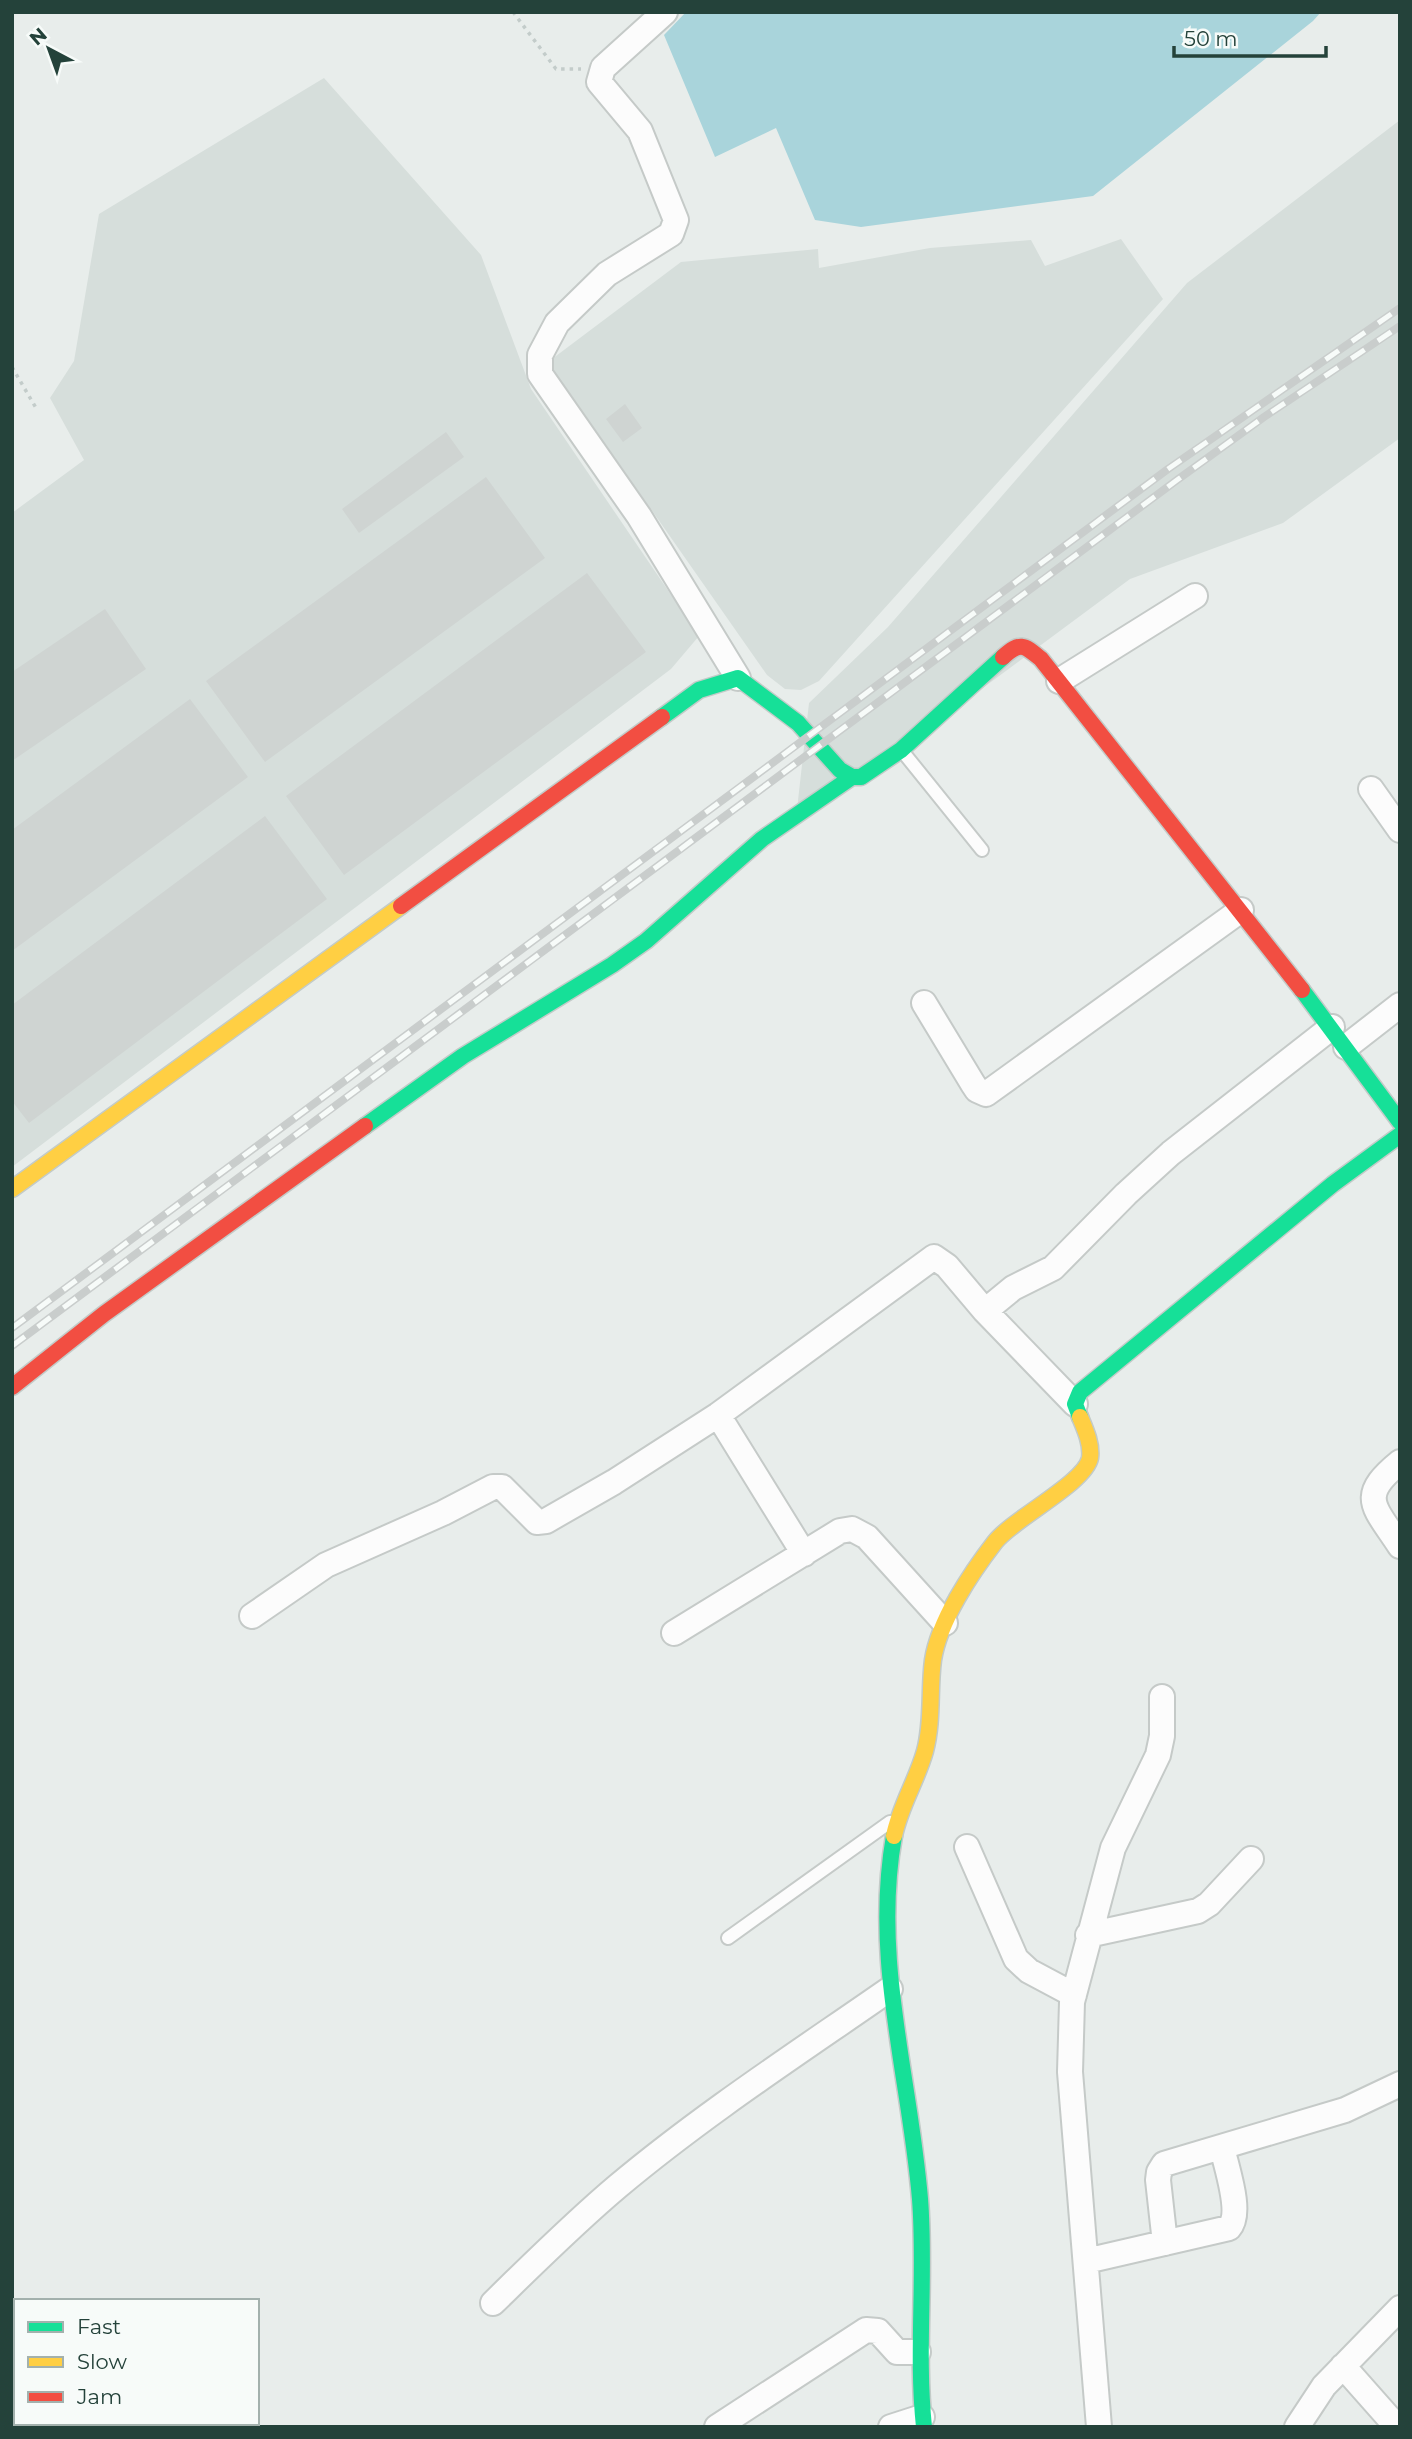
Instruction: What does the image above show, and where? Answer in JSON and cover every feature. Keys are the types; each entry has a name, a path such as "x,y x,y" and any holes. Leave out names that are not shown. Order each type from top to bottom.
{"street":[{"path":"665,12 603,68 599,82 640,131 676,220 671,234 607,274 557,323 540,355 540,374 639,516 738,678 799,723 840,770 861,777 901,750 1007,653 1018,646 1033,650 1332,1027 1400,1122"},
{"path":"1059,681 1195,596"},
{"path":"12,1189 685,700 716,682 738,678"},
{"path":"12,1387 103,1314 406,1096 463,1056 612,965 646,941 762,839 852,776"},
{"path":"1371,789 1400,830"},
{"path":"924,1003 977,1090 985,1094 1241,910"},
{"path":"1346,1047 1400,1005"},
{"path":"985,1311 1013,1288 1053,1268 1150,1171 1332,1027"},
{"path":"1075,1404 1076,1398 1086,1386 1333,1184 1400,1135"},
{"path":"252,1616 326,1565 432,1518 493,1487 502,1488 533,1520 541,1523 614,1482 718,1415 934,1257 947,1266 985,1311 1075,1404 1090,1448 1088,1462 1076,1477 1003,1533 989,1550 945,1623 933,1661 927,1746 899,1815 892,1848 887,1927 890,1989 920,2203 918,2352 923,2422 891,2427"},
{"path":"718,1415 804,1554"},
{"path":"1400,1462 1383,1476 1373,1493 1380,1515 1400,1546"},
{"path":"674,1633 840,1531 852,1529 858,1531 945,1623"},
{"path":"1099,2427 1070,2072 1070,2028 1074,1995 1088,1935 1116,1841 1158,1755 1162,1736 1162,1698"},
{"path":"967,1847 1016,1959 1029,1970 1074,1995"},
{"path":"1088,1935 1198,1911 1209,1904 1251,1859"},
{"path":"493,2303 617,2187 680,2137 725,2102 890,1989"},
{"path":"1165,2244 1158,2180 1161,2168 1169,2162 1345,2110 1400,2084"},
{"path":"1086,2261 1224,2230 1232,2224 1236,2215 1235,2206 1222,2147"},
{"path":"1297,2427 1324,2386 1400,2308"},
{"path":"717,2427 866,2330 878,2331 897,2352 918,2352"},
{"path":"1343,2366 1397,2427"}],"lane":[{"path":"901,750 982,850"},
{"path":"728,1938 899,1815"}],"path":[{"path":"513,12 556,69 603,68"},
{"path":"12,367 36,408"}],"shaded area":[{"path":"324,78 481,255 531,389 699,636 671,669 12,1167 12,513 84,460 50,398 74,361 99,214"},
{"path":"1400,120 1400,438 1283,523 1130,579 795,827 809,703 888,627 1187,283"},
{"path":"1121,239 1163,299 819,681 801,690 785,689 767,675 548,362 681,262 818,249 819,268 930,248 1031,240 1045,266"}],"water":[{"path":"686,12 1321,12 1093,196 861,227 815,220 776,128 715,157 664,35"}],"building":[{"path":"625,404 642,428 623,442 606,419"},
{"path":"446,432 464,457 359,533 342,509"},
{"path":"486,477 545,558 265,762 206,681"},
{"path":"587,573 646,652 344,875 286,796"},
{"path":"105,609 146,669 12,761 12,672"},
{"path":"190,699 248,777 12,951 12,830"},
{"path":"265,816 327,899 29,1123 12,1101 12,1005"}],"railway":[{"path":"12,1328 1168,469 1400,308"},
{"path":"12,1346 1177,480 1264,417 1400,326"}],"traffic: fast":[{"path":"662,717 699,690 738,678 798,723 840,770 852,777 861,777 901,750 1003,657"},
{"path":"365,1126 463,1056 612,965 646,941 762,839 852,777"},
{"path":"1302,990 1400,1122"},
{"path":"1080,1417 1075,1404 1080,1392 1333,1184 1400,1135"},
{"path":"894,1836 888,1882 887,1928 895,2018 920,2199 924,2427"}],"traffic: slow":[{"path":"12,1189 401,906"},
{"path":"894,1836 925,1751 933,1660 942,1629 966,1583 995,1542 1017,1522 1063,1489 1085,1468 1090,1458 1090,1447 1080,1417"}],"traffic: jam":[{"path":"1003,657 1022,647 1041,659 1302,990"},
{"path":"401,906 662,717"},
{"path":"12,1387 104,1314 365,1126"}]}
